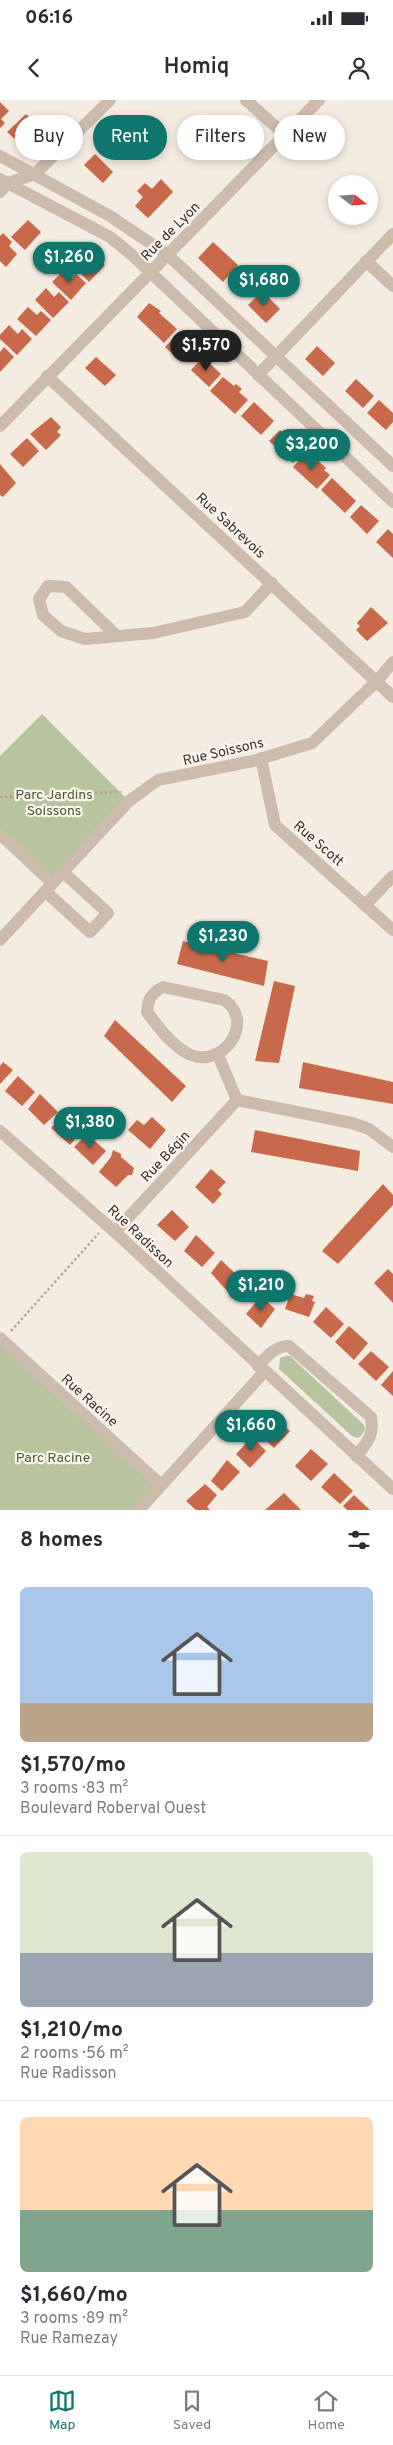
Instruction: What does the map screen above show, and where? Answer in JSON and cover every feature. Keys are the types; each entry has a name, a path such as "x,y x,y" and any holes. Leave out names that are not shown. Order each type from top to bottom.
{"street":[{"path":"3,185 35,174 110,100"},
{"path":"246,100 274,124"},
{"name":"Rue de Lyon","path":"303,115 317,101"},
{"name":"Rue de Lyon","path":"0,426 274,145"},
{"path":"0,156 110,216 168,254 393,466"},
{"path":"3,185 110,238 151,271 393,502"},
{"path":"258,375 393,234"},
{"path":"366,261 393,286"},
{"name":"Rue Sabrevois","path":"47,376 393,697"},
{"path":"116,635 66,587 48,586 39,598 43,616 61,631 85,639 153,633 245,612 272,583"},
{"name":"Rue Soissons","path":"0,940 132,799 158,780 261,758 312,744 377,681 393,662"},
{"name":"Rue Scott","path":"261,758 275,825 393,930"},
{"path":"0,834 90,932 108,914 63,872"},
{"path":"366,904 393,876"},
{"path":"163,987 224,1000 232,1006 237,1016 235,1036 218,1055 203,1058 190,1055 162,1032 147,1012 148,1002 153,992 163,987"},
{"path":"218,1055 237,1100 352,1123 369,1129 393,1147"},
{"name":"Rue Bégin","path":"115,1232 237,1100"},
{"name":"Rue Radisson","path":"0,1131 115,1232 393,1489"},
{"name":"Rue Racine","path":"1,1339 160,1485"},
{"path":"139,1510 261,1369 269,1354 281,1346 289,1346 371,1417 373,1430 367,1443 356,1456"}],"path":[{"path":"0,797 124,792 132,799"},
{"path":"1,1339 96,1233 115,1232"}],"green space":[{"name":"Parc Jardins Soissons","path":"42,714 129,801 52,883 0,834 0,756"},
{"name":"Parc Racine","path":"0,1338 161,1485 139,1510 0,1510"},
{"path":"290,1356 363,1424 365,1429 362,1435 358,1438 352,1436 279,1369 280,1358"}],"building":[{"path":"0,102 9,111 1,119 5,123 0,128"},
{"path":"15,124 15,139 7,132"},
{"path":"93,156 93,160 101,160 113,172 103,183 84,165"},
{"path":"161,179 173,192 148,218 135,206 143,197 137,191 145,183 152,189"},
{"path":"28,220 41,232 25,250 11,237"},
{"path":"3,233 12,242 9,246 17,254 6,267 0,261 0,236"},
{"path":"213,242 238,265 223,282 198,258"},
{"path":"82,252 90,260 95,256 105,265 89,282 71,264"},
{"path":"64,270 72,278 76,274 86,283 71,300 52,282"},
{"path":"46,288 54,297 59,292 69,302 53,318 35,300"},
{"path":"262,291 280,309 266,323 248,305"},
{"path":"149,303 161,311 159,313 177,329 164,343 137,317"},
{"path":"28,307 37,315 41,311 51,320 36,336 17,319"},
{"path":"9,325 18,334 22,329 32,339 17,355 0,339 0,335"},
{"path":"180,332 196,347 181,362 165,347"},
{"path":"317,346 335,363 323,376 305,359"},
{"path":"4,347 14,357 0,372 0,352"},
{"path":"96,357 116,375 105,386 85,368"},
{"path":"203,357 221,374 209,387 191,370"},
{"path":"223,377 234,386 236,384 242,389 239,392 248,400 235,414 210,391"},
{"path":"356,379 374,396 363,408 345,391"},
{"path":"379,400 393,413 393,422 386,430 367,413"},
{"path":"254,402 274,421 261,435 241,416"},
{"path":"51,417 61,427 57,432 61,435 46,450 30,434"},
{"path":"280,430 303,452 293,463 269,441"},
{"path":"27,438 39,451 23,467 10,454"},
{"path":"306,453 326,468 324,470 330,475 317,489 293,467"},
{"path":"0,464 16,483 3,497 0,495"},
{"path":"332,478 356,501 345,513 321,490"},
{"path":"361,505 379,521 367,534 350,517"},
{"path":"388,529 393,534 393,558 376,542"},
{"path":"371,607 388,623 367,641 356,630 360,626 357,623"},
{"path":"183,941 268,961 264,986 177,964"},
{"path":"274,981 295,986 279,1063 255,1061"},
{"path":"115,1020 186,1086 172,1102 104,1036"},
{"path":"3,1062 13,1070 0,1084 0,1066"},
{"path":"303,1062 393,1082 393,1104 299,1088"},
{"path":"18,1076 35,1092 22,1106 5,1091"},
{"path":"40,1094 58,1112 44,1125 28,1109"},
{"path":"65,1113 82,1131 70,1145 51,1128"},
{"path":"152,1117 166,1130 150,1149 128,1130 137,1120 144,1125"},
{"path":"255,1130 360,1151 358,1171 251,1152"},
{"path":"87,1134 106,1151 93,1165 74,1147"},
{"path":"113,1150 121,1154 121,1157 134,1168 132,1175 128,1175 116,1187 99,1172 111,1157"},
{"path":"211,1169 226,1182 218,1190 222,1194 213,1204 195,1187"},
{"path":"383,1184 393,1195 393,1205 338,1264 322,1251"},
{"path":"172,1210 189,1227 175,1241 157,1225"},
{"path":"196,1235 215,1253 202,1267 184,1251"},
{"path":"221,1260 240,1278 227,1291 211,1273"},
{"path":"388,1269 393,1274 393,1303 374,1283"},
{"path":"290,1294 304,1298 306,1294 314,1296 312,1301 315,1302 309,1317 285,1309"},
{"path":"261,1296 275,1309 261,1328 246,1314"},
{"path":"326,1307 344,1324 331,1338 313,1322"},
{"path":"349,1326 368,1343 354,1360 335,1342"},
{"path":"371,1351 389,1367 376,1381 358,1364"},
{"path":"393,1371 393,1396 381,1385"},
{"path":"272,1415 290,1431 274,1448 256,1431"},
{"path":"252,1437 266,1451 250,1468 236,1454"},
{"path":"311,1449 328,1464 311,1481 295,1466"},
{"path":"227,1460 240,1472 222,1491 211,1481"},
{"path":"334,1473 353,1491 340,1504 321,1487"},
{"path":"205,1484 217,1495 207,1507 210,1510 196,1510 186,1501"},
{"path":"284,1493 301,1510 265,1510"},
{"path":"354,1495 370,1510 347,1510 343,1506"}]}
